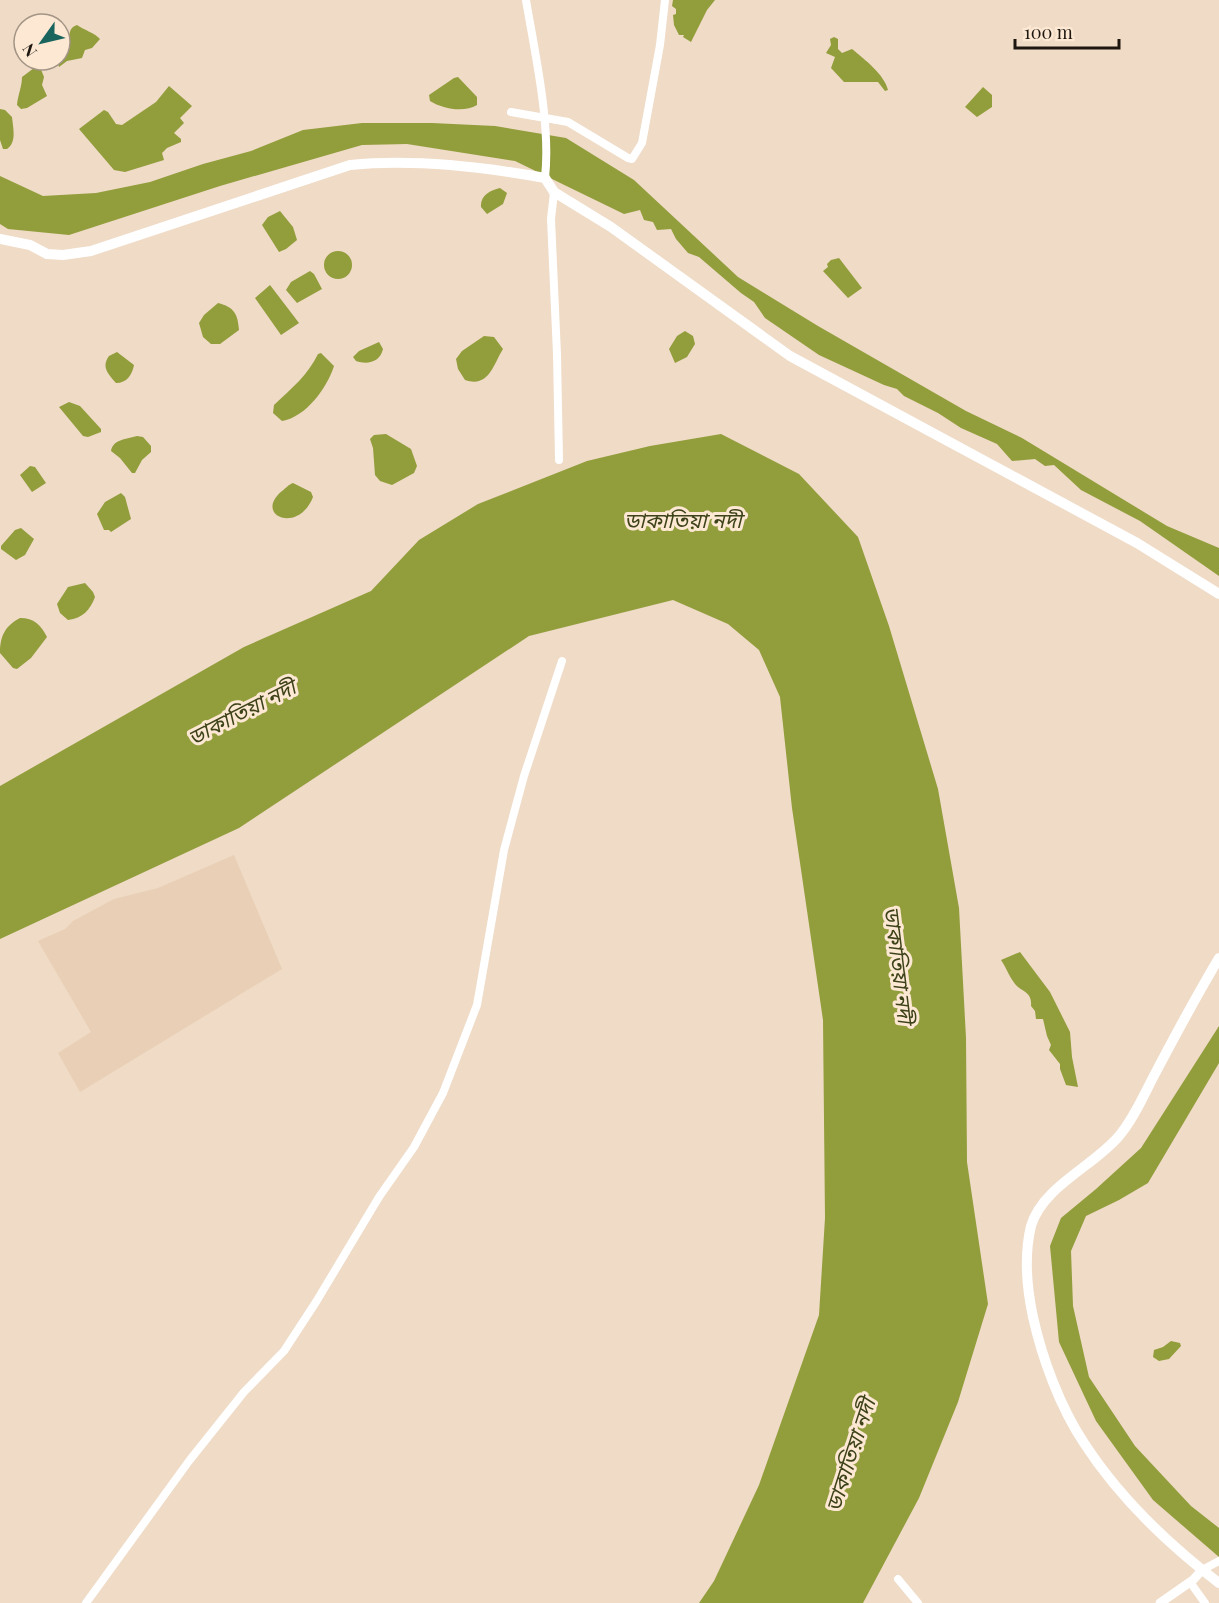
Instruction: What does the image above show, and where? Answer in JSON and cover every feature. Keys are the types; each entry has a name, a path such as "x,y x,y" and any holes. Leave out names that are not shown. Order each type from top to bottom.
{"main road":[{"path":"0,239 16,241 47,254 63,255 91,251 350,165 375,162 494,168 545,178 554,192 611,227 790,356 1137,543 1219,594"},
{"path":"1219,958 1176,1034 1131,1123 1115,1141 1051,1194 1032,1226 1028,1250 1029,1294 1039,1341 1070,1418 1083,1443 1147,1521 1219,1583"}],"street":[{"path":"526,0 543,116 547,155 545,178"},
{"path":"511,112 568,122 632,159 642,143 660,45 665,0"},
{"path":"554,192 551,219 559,460"},
{"path":"86,1603 189,1461 244,1392 284,1351 379,1197 414,1147 443,1094 477,1005 504,850 524,776 562,661"},
{"path":"1160,1603 1191,1582 1202,1570 1219,1560"},
{"path":"898,1578 918,1603"},
{"path":"1191,1582 1205,1603"}],"shaded area":[{"path":"234,855 282,969 80,1092 58,1053 91,1032 38,941 65,929 73,921 114,899 158,888"}],"water":[{"path":"673,0 715,0 707,10 691,42 683,37 684,35 679,35 674,25 673,15 676,14 676,9 672,6"},
{"path":"77,25 100,39 92,48 85,50 82,58 72,60 72,29"},
{"path":"834,37 838,39 838,49 842,53 852,49 878,73 888,90 885,91 878,82 844,82 831,68 835,57 826,53 831,45 830,39"},
{"path":"29,72 42,72 44,77 42,85 47,96 21,109 17,105 22,77"},
{"path":"458,77 477,97 477,105 466,109 454,109 430,101 429,95"},
{"path":"169,86 192,106 180,118 184,123 174,133 181,139 181,142 167,148 162,153 164,160 125,172 114,170 79,129 104,110 116,124 122,125 156,102"},
{"path":"983,87 992,95 992,107 977,117 965,107"},
{"path":"0,109 5,110 12,117 13,139 7,149 3,149 0,140"},
{"path":"362,123 495,126 566,138 634,180 738,277 966,411 1022,438 1167,526 1219,548 1219,576 1140,521 1081,490 1054,465 1045,466 1035,459 1012,461 997,444 961,428 938,413 904,396 897,389 819,355 765,318 754,302 699,257 688,253 671,229 657,230 653,222 644,220 640,210 624,214 515,161 407,144 362,145 220,186 69,235 8,229 0,224 0,176 43,196 96,193 150,182 251,151 303,130"},
{"path":"500,188 507,193 503,204 487,214 481,207 482,200 489,192"},
{"path":"280,211 293,227 297,240 279,252 262,225 268,217"},
{"path":"338,251 348,255 352,265 348,275 338,279 328,275 324,265 328,255"},
{"path":"839,258 862,288 848,298 823,271 831,260"},
{"path":"310,271 322,289 297,303 286,290 291,282"},
{"path":"270,285 299,323 281,335 255,298"},
{"path":"218,303 234,312 239,330 220,344 211,344 203,337 199,323 204,315"},
{"path":"685,331 693,336 695,344 687,357 675,363 669,349 677,336"},
{"path":"484,336 494,337 503,349 485,378 473,382 465,380 458,369 456,359 462,351"},
{"path":"379,342 383,349 376,360 360,362 353,357 359,351"},
{"path":"117,352 134,365 128,378 116,383 108,373 106,364 109,356"},
{"path":"321,353 334,366 331,375 321,392 307,408 282,421 273,413 274,405 299,381"},
{"path":"69,402 80,406 101,429 101,432 88,437 83,436 59,407"},
{"path":"386,434 411,449 417,466 414,473 392,485 380,481 375,475 370,439 374,435"},
{"name":"ডাকাতিয়া নদী","path":"721,434 799,474 858,537 889,626 938,789 959,908 966,1038 967,1162 988,1304 958,1402 919,1498 863,1603 699,1603 714,1581 759,1485 819,1315 825,1218 823,1020 792,808 780,697 759,650 728,624 673,600 529,636 239,828 0,939 0,786 244,647 371,591 419,540 478,504 587,461 650,446"},
{"path":"137,436 143,437 151,446 151,452 142,460 135,473 132,473 111,451 117,442"},
{"path":"30,466 35,467 46,483 32,492 20,475"},
{"path":"293,483 311,492 313,497 306,509 298,515 289,518 281,517 272,507 274,500"},
{"path":"121,493 125,497 131,519 111,532 104,530 97,514 105,502"},
{"path":"21,528 34,539 25,555 16,560 1,549 1,546 15,530"},
{"path":"85,583 93,592 95,597 93,602 82,615 68,620 60,613 57,604 68,587"},
{"path":"20,618 36,623 47,637 31,658 17,669 13,668 0,653 0,647 7,628"},
{"path":"1020,952 1050,992 1070,1032 1078,1087 1066,1085 1060,1064 1049,1050 1051,1045 1043,1019 1036,1019 1029,996 1015,984 1001,960"},
{"path":"1219,1026 1219,1063 1148,1183 1086,1216 1071,1251 1073,1306 1089,1377 1135,1446 1191,1506 1219,1528 1219,1557 1153,1500 1096,1421 1059,1342 1050,1246 1061,1218 1141,1148"},
{"path":"1171,1341 1180,1343 1181,1346 1169,1359 1159,1361 1153,1357 1154,1350"}]}
